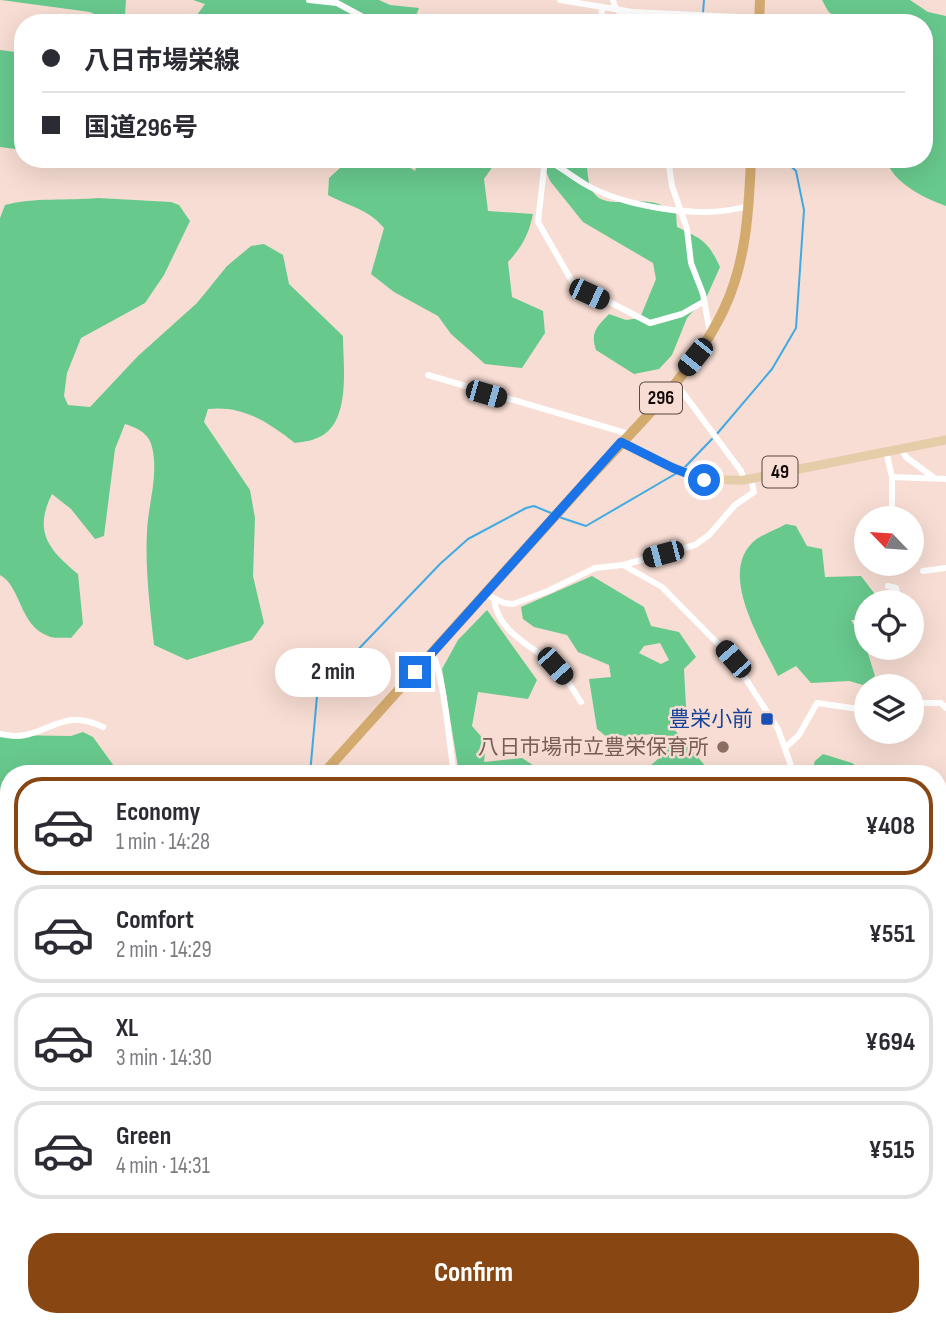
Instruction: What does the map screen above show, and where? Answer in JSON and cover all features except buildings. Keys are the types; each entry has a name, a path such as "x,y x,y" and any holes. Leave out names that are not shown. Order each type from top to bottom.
{"highway":[{"name":"296","path":"331,765 431,653 490,596 675,382 711,335 725,307 739,268 750,168"}],"main road":[{"name":"49","path":"625,438 689,475 704,480 748,479 946,440"}],"street":[{"path":"309,0 337,3 357,14"},
{"path":"560,0 602,7 614,4 634,12 662,14"},
{"path":"602,7 602,14"},
{"path":"545,168 538,222 577,287 650,323 682,314 703,302"},
{"path":"560,168 584,184 615,198 682,210 736,210 748,206"},
{"path":"669,168 672,186 682,210 691,263 703,294 711,335"},
{"path":"429,375 625,438"},
{"path":"490,596 513,604 548,591 595,568 623,565 701,541 735,505 754,492 748,479 675,382"},
{"path":"901,449 906,457 935,478"},
{"path":"887,452 892,477 892,506"},
{"path":"892,477 946,479"},
{"path":"623,565 662,587 711,633 733,659 778,729 791,765"},
{"path":"924,571 946,568"},
{"path":"888,586 896,590"},
{"path":"490,596 514,636 555,666 581,702"},
{"path":"431,653 436,657 453,765"},
{"path":"786,747 799,735 817,702 854,708"},
{"path":"924,703 941,703 946,708"},
{"path":"0,734 23,737 69,718 82,718 103,727"}],"green space":[{"path":"1,0 126,0 125,14"},
{"path":"193,0 379,0 390,5 419,8 417,14 198,14 205,4"},
{"path":"822,0 910,0 928,12 946,16 946,206 919,194 895,176 890,168 933,168 933,14 831,14"},
{"path":"0,50 14,52 14,149 0,147"},
{"path":"340,168 410,168 415,171 416,168 492,168 484,179 488,211 533,214 524,240 508,262 512,297 543,311 545,333 522,368 485,364 451,334 438,316 394,292 371,274 384,228 365,212 328,195 329,178"},
{"path":"545,168 587,168 592,191 599,198 664,206 676,213 677,227 693,235 712,251 720,267 707,296 687,318 672,355 659,369 634,374 596,350 594,339 598,326 609,314 626,320 640,318 656,279 653,263 583,222 550,181"},
{"path":"98,198 171,202 179,205 190,221 164,275 145,303 81,338 67,373 64,396 68,405 90,407 138,356 197,303 227,266 251,246 264,244 283,255 289,284 343,336 344,378 341,408 328,431 317,438 295,443 275,428 244,412 208,409 204,422 250,490 255,518 253,576 264,623 252,640 187,660 154,645 147,546 154,458 148,438 134,427 125,424 115,449 104,536 95,539 71,509 52,494 46,507 44,530 47,539 59,557 78,574 83,624 71,638 50,637 38,631 7,580 0,575 0,218 5,205 39,200"},
{"path":"786,524 796,526 807,546 822,549 825,577 861,576 872,590 854,590 854,620 851,620 854,625 854,660 870,660 874,674 854,674 854,682 811,683 796,666 778,676 754,628 742,591 740,573 743,557 752,543"},
{"path":"592,576 644,607 651,626 679,632 696,657 684,669 686,706 674,729 704,765 651,765 666,752 654,734 608,738 597,729 589,679 611,677 609,665 578,652 567,635 534,627 523,619 521,607","holes":["660,643 669,660 661,664 639,653 644,646"]},
{"path":"487,610 537,680 528,699 478,692 472,726 486,742 484,762 522,758 533,765 458,765 442,669 458,640"},
{"path":"0,732 8,735 71,736 83,732 93,737 113,765 0,765"},
{"path":"823,754 855,765 814,765"}],"waterway":[{"path":"703,13 704,0"},
{"path":"716,435 772,369 796,328 804,210 796,171 793,168"},
{"path":"684,468 712,439"},
{"path":"559,517 586,526 677,473"},
{"path":"311,765 317,696 327,682 440,564 468,539 526,508 534,506 551,513"}],"place":[{"name":"豊栄小前","path":"767,719"},
{"name":"八日市場市立豊栄保育所","path":"723,747"}],"route":[{"path":"415,672 621,442 704,480"}]}
